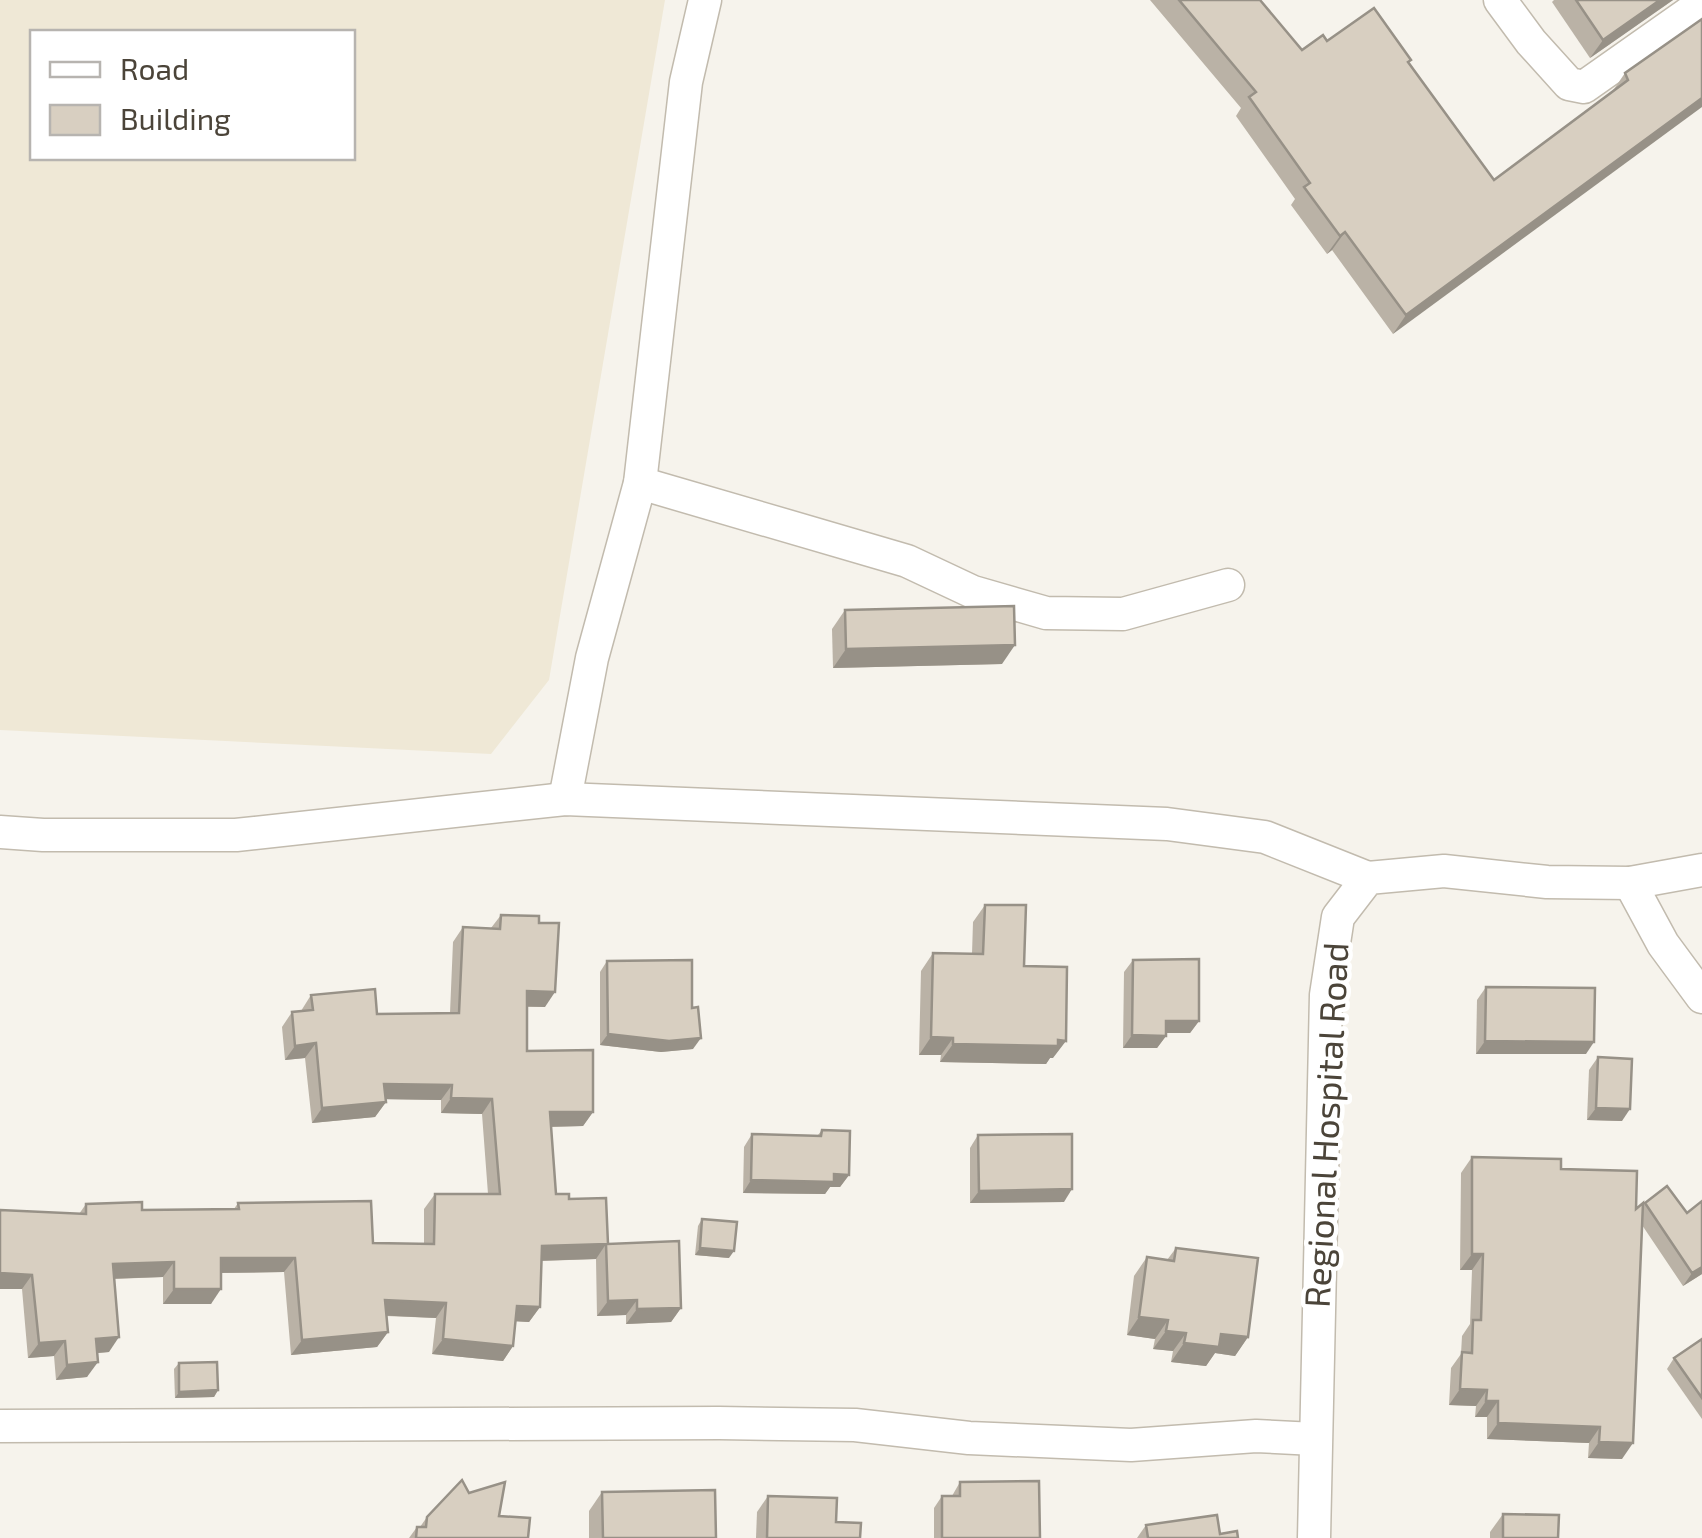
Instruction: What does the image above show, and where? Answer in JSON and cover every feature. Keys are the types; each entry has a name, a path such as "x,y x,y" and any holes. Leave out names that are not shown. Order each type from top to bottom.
{"street":[{"path":"565,800 592,658 640,483 686,82 705,0"},
{"path":"1500,0 1569,84 1584,87 1702,4"},
{"path":"640,483 872,550 973,592 1046,613 1123,614 1228,584"},
{"path":"0,832 236,835 565,800 1166,824 1265,837 1368,878 1444,871 1547,882 1630,883 1702,870"},
{"name":"Regional Hospital Road","path":"1314,1538 1326,995 1338,918 1368,878"},
{"path":"1630,883 1663,944 1702,997"},
{"path":"0,1426 719,1423 855,1425 969,1438 1132,1445 1256,1436 1315,1439"}],"shaded area":[{"path":"0,0 665,0 549,680 491,754 0,730"}],"building":[{"path":"1179,0 1260,0 1302,50 1323,35 1327,41 1374,8 1411,60 1408,62 1494,180 1628,80 1625,73 1702,19 1702,98 1406,315 1345,232 1340,236 1304,187 1310,183 1249,97 1256,92"},
{"path":"1576,0 1660,0 1603,40"},
{"path":"1014,606 1015,645 846,649 845,610"},
{"path":"985,905 1026,905 1024,966 1067,967 1066,1041 1058,1040 1058,1046 953,1044 953,1038 931,1037 933,953 983,954"},
{"path":"501,915 539,916 539,923 559,923 555,992 527,991 527,1051 593,1050 593,1112 550,1112 556,1194 569,1194 569,1199 606,1198 608,1244 679,1241 681,1308 637,1309 637,1300 608,1301 606,1244 542,1246 540,1307 517,1306 513,1346 443,1339 446,1303 385,1300 388,1332 302,1340 295,1258 221,1258 221,1289 174,1289 174,1262 113,1264 119,1337 96,1339 98,1362 67,1365 65,1341 39,1343 32,1275 0,1273 0,1210 86,1214 86,1204 142,1202 142,1210 239,1209 238,1203 371,1201 373,1243 434,1244 435,1194 500,1194 492,1099 451,1098 452,1085 384,1084 386,1102 322,1108 316,1043 295,1046 292,1012 313,1010 311,995 375,989 377,1014 459,1013 463,927 500,929"},
{"path":"1199,959 1199,1021 1166,1021 1166,1036 1132,1035 1133,960"},
{"path":"692,960 692,1008 698,1007 701,1038 669,1041 608,1034 607,961"},
{"path":"1486,987 1595,988 1594,1042 1485,1041"},
{"path":"1598,1057 1632,1059 1630,1109 1596,1108"},
{"path":"822,1130 850,1131 849,1175 834,1174 834,1182 751,1180 752,1134 821,1136"},
{"path":"1072,1134 1072,1189 979,1191 978,1135"},
{"path":"1472,1157 1561,1159 1561,1169 1637,1171 1636,1209 1643,1203 1633,1443 1599,1442 1600,1427 1498,1423 1498,1401 1486,1401 1487,1390 1460,1389 1462,1352 1472,1353 1473,1320 1481,1320 1483,1254 1472,1254"},
{"path":"1667,1186 1687,1213 1702,1201 1702,1267 1692,1273 1645,1203"},
{"path":"702,1219 737,1222 734,1251 700,1248"},
{"path":"1176,1248 1258,1258 1248,1337 1221,1334 1219,1347 1184,1343 1186,1333 1166,1331 1168,1320 1139,1317 1147,1257 1174,1261"},
{"path":"1702,1339 1702,1398 1674,1358"},
{"path":"217,1362 218,1390 179,1392 179,1363"},
{"path":"462,1480 469,1493 505,1482 499,1516 530,1518 528,1538 416,1538 417,1527 426,1527 427,1517"},
{"path":"1039,1481 1040,1538 942,1538 942,1496 960,1496 960,1482"},
{"path":"715,1490 716,1538 603,1538 602,1492"},
{"path":"768,1496 837,1498 836,1522 861,1523 860,1538 767,1538"},
{"path":"1503,1514 1559,1515 1558,1538 1503,1538"},
{"path":"1217,1515 1220,1534 1237,1531 1238,1538 1148,1538 1146,1525"}]}
